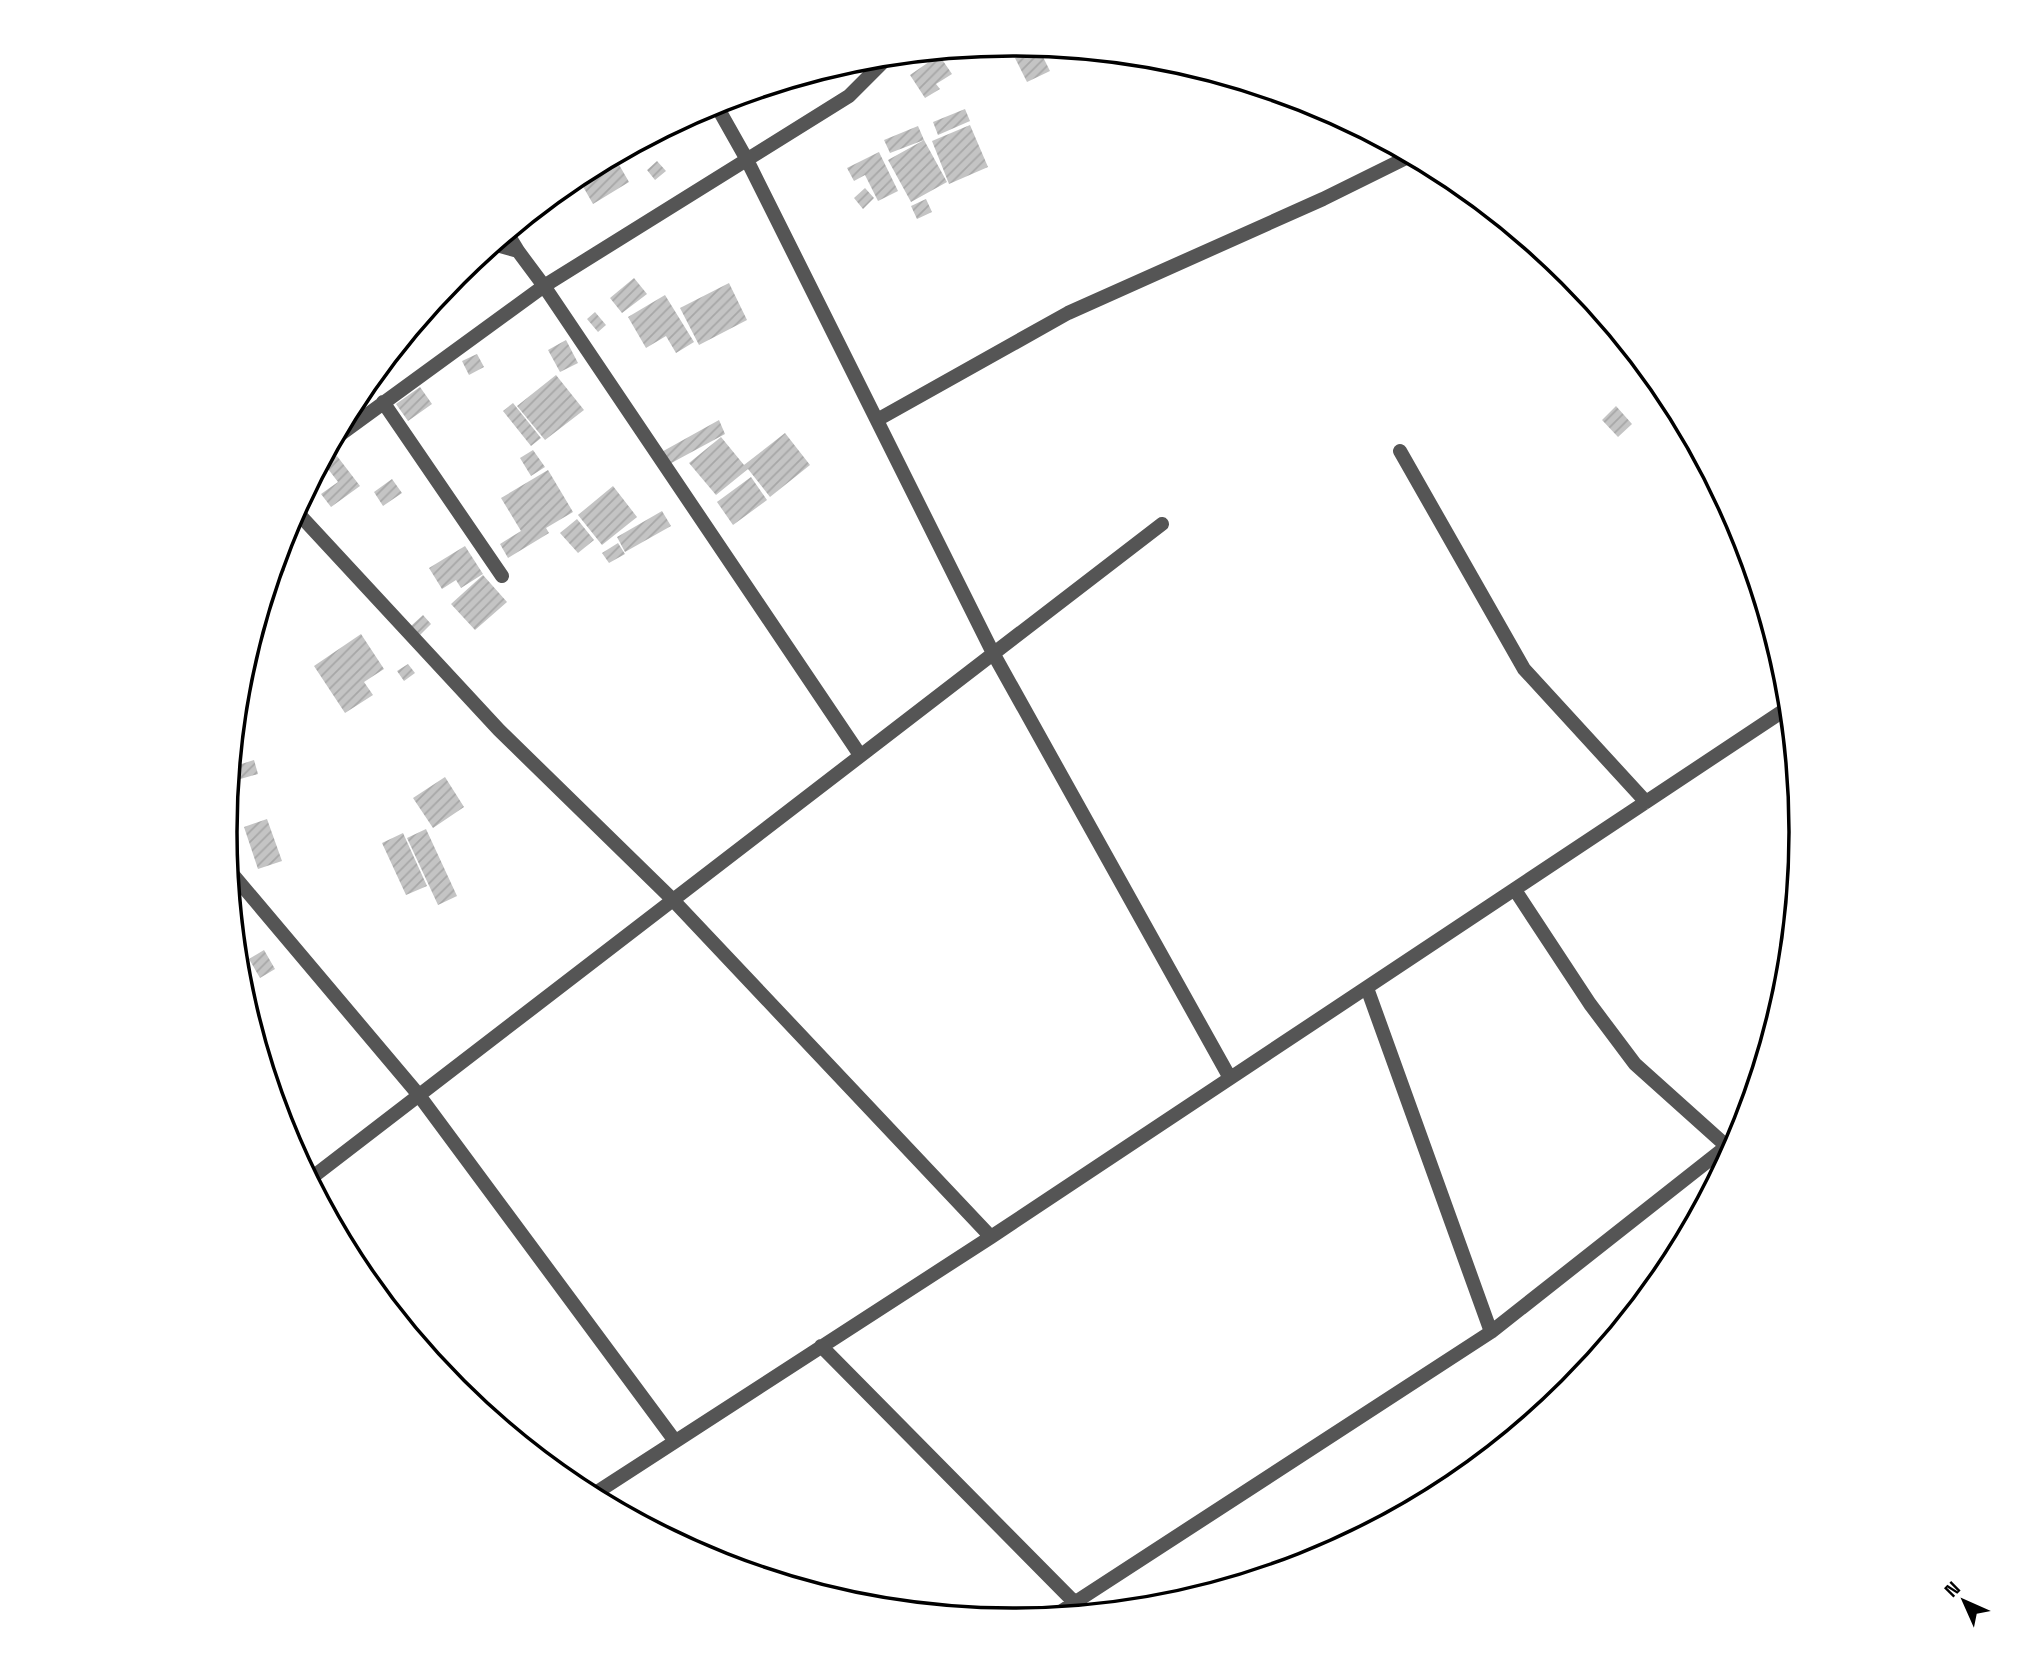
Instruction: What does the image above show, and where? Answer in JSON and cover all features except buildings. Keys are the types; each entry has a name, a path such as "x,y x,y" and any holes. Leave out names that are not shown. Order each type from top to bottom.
{"street":[{"path":"353,424 544,286 849,96 876,69"},
{"path":"721,113 746,158 993,653 1230,1078"},
{"path":"877,420 1068,313 1323,200 1402,160"},
{"path":"512,241 859,755"},
{"path":"504,247 518,251"},
{"path":"383,402 502,576"},
{"path":"1400,452 1524,669 1646,802"},
{"path":"304,520 499,730 671,898 991,1237"},
{"path":"317,1173 671,898 1162,524"},
{"path":"601,1489 991,1237 1780,713"},
{"path":"239,882 418,1094 675,1441"},
{"path":"1515,890 1590,1004 1635,1064 1724,1143"},
{"path":"1367,988 1491,1332"},
{"path":"1086,1604 1491,1332 1716,1160"},
{"path":"821,1346 1077,1605"}]}
